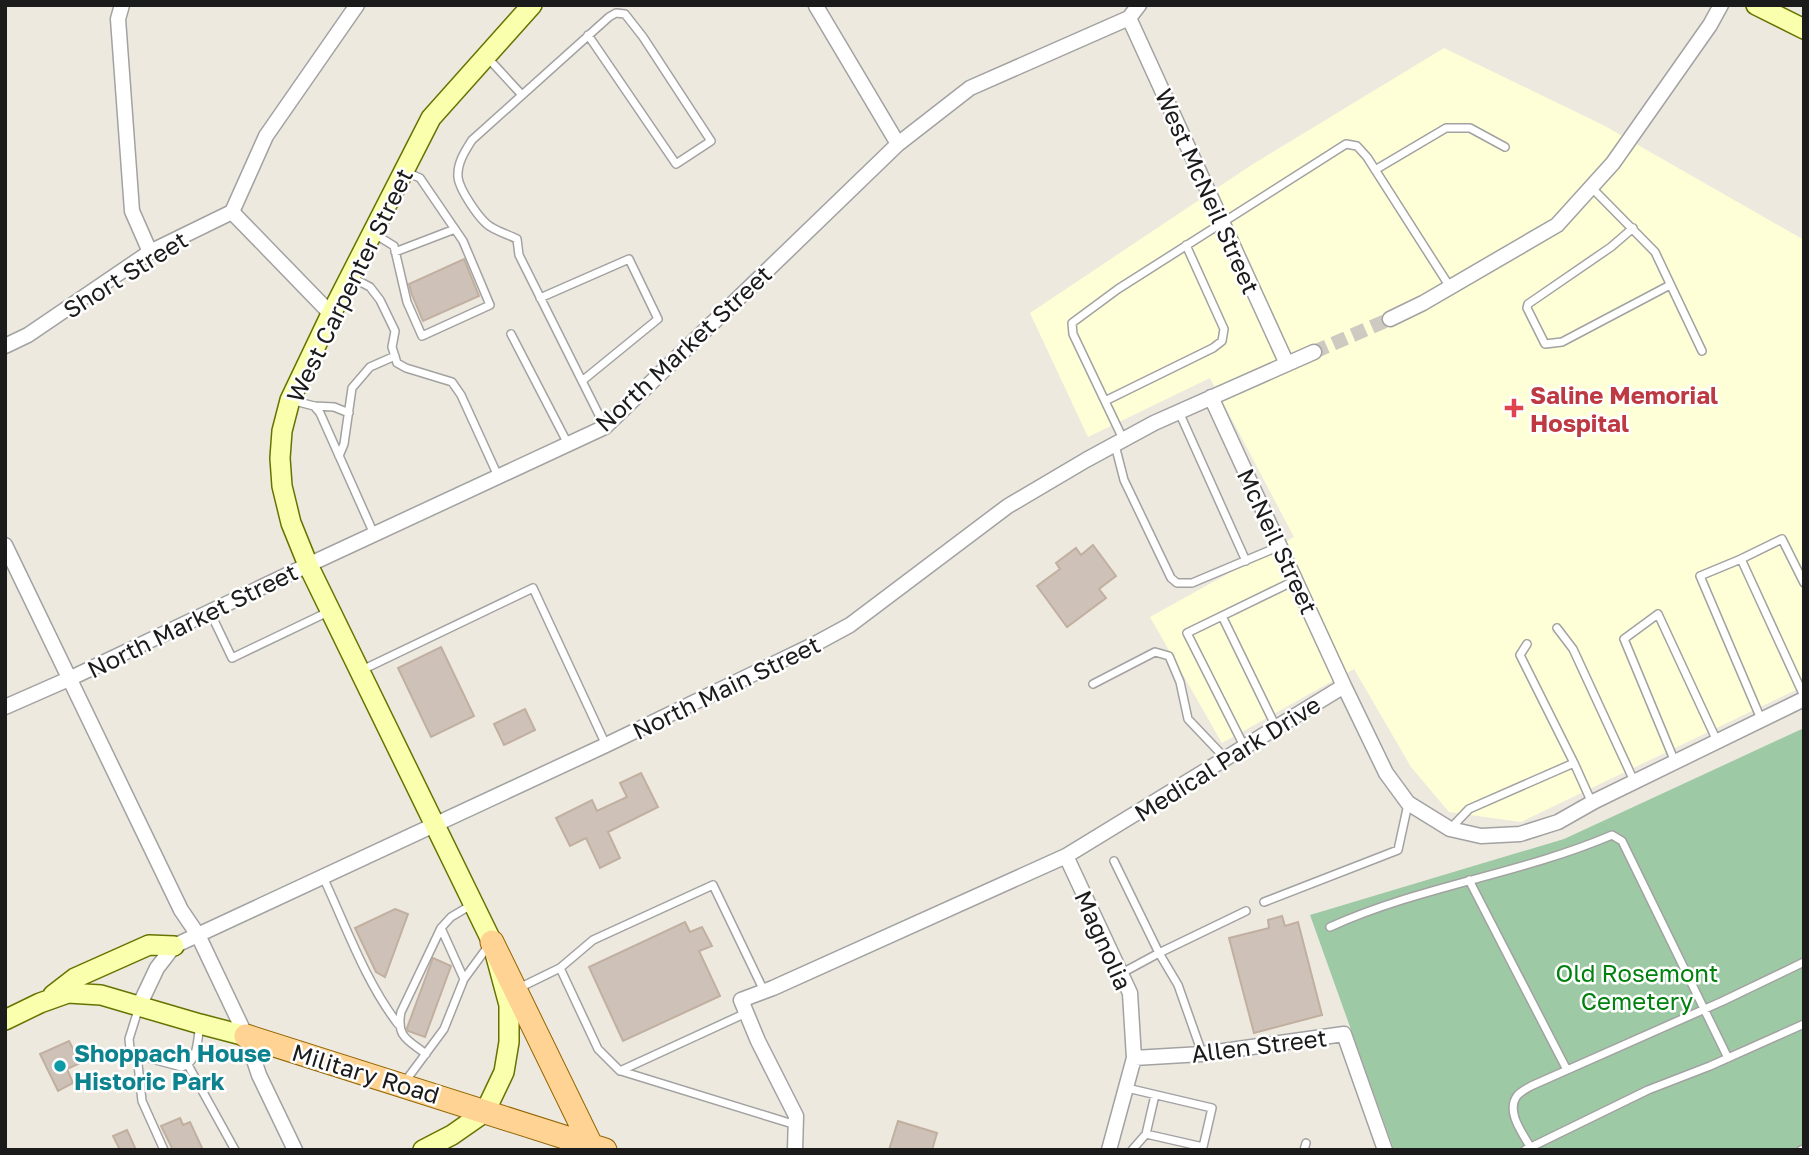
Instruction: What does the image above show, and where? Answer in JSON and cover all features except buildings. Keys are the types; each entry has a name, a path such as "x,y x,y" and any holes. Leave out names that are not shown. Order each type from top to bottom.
{"main road":[{"name":"West Carpenter Street","path":"485,1111 504,1072 509,1042 509,1005 492,942 308,565 291,523 282,486 280,458 282,431 290,400 431,118 532,5"},
{"path":"1756,5 1804,29"},
{"path":"492,942 596,1148"},
{"path":"40,1003 75,978 149,945 174,946"},
{"name":"Military Road","path":"5,1020 68,993 101,995 246,1036 596,1148"},
{"path":"423,1150 452,1135 485,1111"}],"street":[{"path":"122,5 118,19 132,211 150,253"},
{"path":"331,314 232,212 266,136 357,5"},
{"path":"816,5 898,144"},
{"path":"1129,18 1139,5"},
{"path":"1390,319 1423,303 1557,225 1620,153 1710,25 1721,5"},
{"name":"North Market Street","path":"5,707 605,427 898,144 970,88 1129,18"},
{"name":"West McNeil Street","path":"1129,18 1287,364"},
{"name":"Short Street","path":"5,345 28,335 150,253 232,212"},
{"name":"North Main Street","path":"174,946 606,745 850,625 1008,506 1086,460 1179,412 1314,352"},
{"name":"McNeil Street","path":"1211,397 1344,686"},
{"path":"5,545 181,910 198,935 246,1036 258,1075 295,1150"},
{"name":"Medical Park Drive","path":"746,1013 741,1000 1066,856 1344,686 1386,773 1408,803 1450,829 1480,836 1520,834 1558,822 1804,697"},
{"name":"Magnolia","path":"1066,856 1130,993 1134,1058 1109,1150"},
{"path":"139,1006 157,968 174,946"},
{"path":"746,1013 796,1116 795,1150"},
{"name":"Allen Street","path":"1134,1058 1202,1054 1344,1034 1385,1150"}],"lane":[{"path":"588,35 676,164 711,141 643,37 625,14 616,13 588,35 472,140 463,155 458,179 473,207 489,227 517,239 519,255 605,427"},
{"path":"487,56 522,95"},
{"path":"1375,170 1446,128 1469,128 1505,147"},
{"path":"1280,546 1192,583 1177,583 1171,578 1124,480 1119,442 1105,401 1073,334 1072,323 1118,289 1346,144 1357,146 1367,157 1450,287"},
{"path":"373,232 394,246 407,302 422,336 490,305 463,241 420,177 404,170"},
{"path":"1591,187 1654,252 1702,351"},
{"path":"1633,228 1611,247 1528,304 1527,308 1545,344 1562,342 1670,285"},
{"path":"395,252 455,229"},
{"path":"1105,401 1213,348 1222,341 1224,329 1186,245"},
{"path":"540,298 629,259 658,319 582,381"},
{"path":"350,276 370,287 380,300 395,331 392,347 397,363 406,369 452,382 461,395 498,477"},
{"path":"511,334 568,445"},
{"path":"339,456 344,444 352,388 370,367 395,356"},
{"path":"290,400 314,406 334,407 349,413"},
{"path":"314,406 320,413 374,534"},
{"path":"1179,412 1246,561"},
{"path":"1761,719 1700,576 1782,539 1804,583"},
{"path":"1741,559 1804,697"},
{"path":"1245,747 1187,633 1296,580"},
{"path":"360,671 533,588 606,745"},
{"path":"210,612 232,658 330,611"},
{"path":"1675,762 1624,639 1658,614 1717,741"},
{"path":"1222,616 1277,727"},
{"path":"1557,628 1573,649 1634,782"},
{"path":"1527,644 1520,655 1592,803"},
{"path":"1093,684 1155,652 1169,656 1180,682 1188,719 1226,758"},
{"path":"1450,829 1469,809 1574,763"},
{"path":"1264,902 1398,850 1408,803"},
{"path":"1330,927 1353,916 1569,852 1612,835 1622,841 1728,1058"},
{"path":"1114,862 1178,985 1202,1054"},
{"path":"323,877 385,1007 398,1024 401,1034 426,1054"},
{"path":"1469,880 1567,1070"},
{"path":"515,990 560,968 593,940 713,885 764,991"},
{"path":"398,1024 401,1012 441,928 451,917 473,904"},
{"path":"1121,974 1246,911"},
{"path":"441,928 464,979"},
{"path":"402,1086 444,1030 464,979 492,942"},
{"path":"1804,962 1704,1010 1531,1086 1518,1095 1513,1105 1515,1117 1529,1149 1648,1090 1804,1024"},
{"path":"560,968 598,1048 620,1071 796,1125"},
{"path":"139,1006 130,1039 130,1048 137,1055 182,1067 188,1065 194,1059 200,1024"},
{"path":"620,1071 746,1013"},
{"path":"137,1055 142,1101 164,1150"},
{"path":"188,1065 235,1150"},
{"path":"1127,1088 1212,1108 1203,1147 1146,1134"},
{"path":"1132,1150 1146,1134 1155,1095"}],"shaded area":[{"name":"Saline Memorial Hospital","path":"1444,48 1603,125 1804,240 1804,686 1521,822 1449,812 1411,767 1354,669 1222,743 1150,617 1294,537 1210,378 1088,437 1030,313 1253,164"}],"green space":[{"name":"Old Rosemont Cemetery","path":"1804,728 1804,1150 1394,1150 1310,915 1564,839"}],"tunnel":[{"path":"1314,352 1390,319"}],"place":[{"name":"Saline Memorial Hospital","path":"1514,408"},
{"name":"Shoppach House Historic Park","path":"60,1066"}]}
